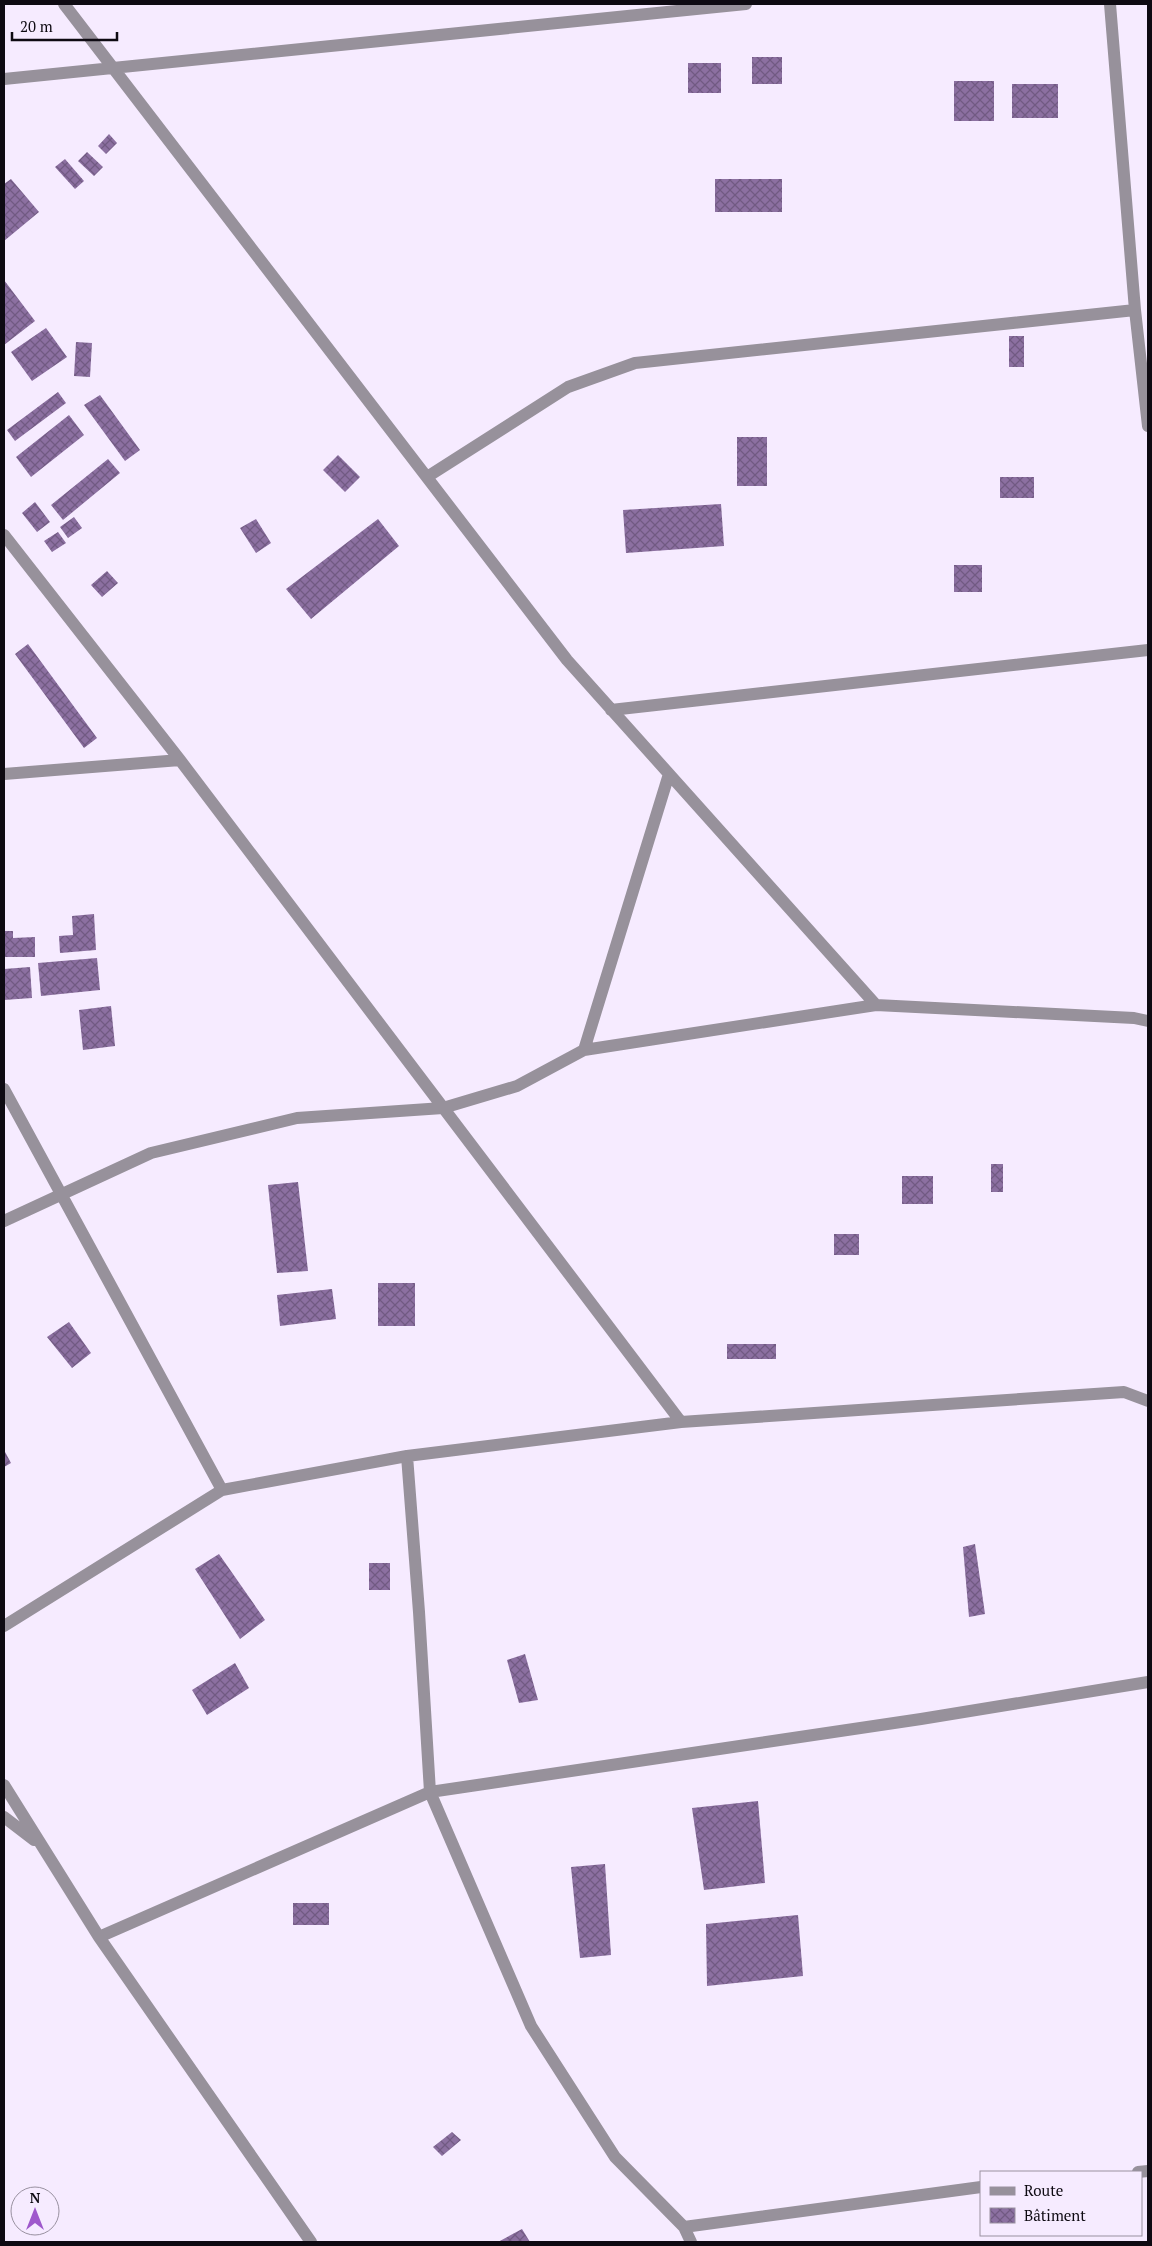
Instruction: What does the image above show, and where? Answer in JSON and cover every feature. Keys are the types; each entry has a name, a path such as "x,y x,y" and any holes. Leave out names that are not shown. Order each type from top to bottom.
{"street":[{"path":"64,4 567,660 876,1005"},
{"path":"4,79 746,4"},
{"path":"1110,4 1135,310 1148,426"},
{"path":"427,477 568,387 635,363 1135,310"},
{"path":"4,535 180,760 681,1422"},
{"path":"611,710 1148,650"},
{"path":"4,774 180,760"},
{"path":"584,1050 669,774"},
{"path":"4,1221 151,1153 297,1118 443,1108 517,1086 584,1050 876,1005 1134,1018 1148,1021"},
{"path":"4,1089 222,1490"},
{"path":"4,1626 222,1490 407,1456 681,1422 1124,1392 1148,1401"},
{"path":"407,1456 420,1612 430,1792 531,2026 615,2157 684,2227 691,2242"},
{"path":"99,1937 430,1792 921,1719 1148,1682"},
{"path":"4,1785 99,1937 311,2242"},
{"path":"4,1817 40,1844"},
{"path":"684,2227 980,2187"}],"building":[{"path":"752,57 782,57 782,84 752,84"},
{"path":"688,63 721,63 721,93 688,93"},
{"path":"954,81 994,81 994,121 954,121"},
{"path":"1012,84 1058,84 1058,118 1012,118"},
{"path":"109,134 117,143 106,154 98,146"},
{"path":"87,152 103,167 94,176 78,161"},
{"path":"65,159 84,181 75,189 55,167"},
{"path":"11,179 39,212 4,241 4,184"},
{"path":"715,179 782,179 782,212 715,212"},
{"path":"4,280 35,321 4,345"},
{"path":"46,328 67,357 32,381 11,352"},
{"path":"1009,336 1024,336 1024,367 1009,367"},
{"path":"76,342 92,343 90,377 74,376"},
{"path":"58,392 66,403 15,441 7,430"},
{"path":"100,395 140,450 125,461 84,405"},
{"path":"69,415 84,435 31,477 16,457"},
{"path":"737,437 767,437 767,486 737,486"},
{"path":"338,455 360,477 345,492 323,470"},
{"path":"108,459 120,473 63,520 51,505"},
{"path":"1000,477 1034,477 1034,498 1000,498"},
{"path":"35,502 50,522 37,532 22,513"},
{"path":"721,504 724,546 626,553 623,510"},
{"path":"74,517 82,528 68,538 60,527"},
{"path":"256,519 271,543 256,553 240,528"},
{"path":"378,519 399,546 311,619 286,589"},
{"path":"58,532 66,543 52,552 44,541"},
{"path":"954,565 982,565 982,592 954,592"},
{"path":"107,571 118,583 102,597 91,585"},
{"path":"28,644 97,738 84,748 15,654"},
{"path":"94,914 96,950 60,953 59,936 73,935 72,916"},
{"path":"4,931 13,931 13,938 35,937 35,957 4,957"},
{"path":"97,958 100,990 41,996 38,963"},
{"path":"30,967 32,998 4,1000 4,969"},
{"path":"111,1006 115,1046 83,1050 79,1010"},
{"path":"991,1164 1003,1164 1003,1192 991,1192"},
{"path":"902,1176 933,1176 933,1204 902,1204"},
{"path":"298,1182 308,1271 277,1273 268,1185"},
{"path":"834,1234 859,1234 859,1255 834,1255"},
{"path":"378,1283 415,1283 415,1326 378,1326"},
{"path":"332,1289 336,1319 280,1326 277,1295"},
{"path":"69,1322 91,1353 72,1368 47,1337"},
{"path":"727,1344 776,1344 776,1359 727,1359"},
{"path":"4,1450 11,1463 4,1467"},
{"path":"975,1544 985,1614 969,1617 963,1547"},
{"path":"219,1554 265,1620 240,1639 195,1569"},
{"path":"369,1563 390,1563 390,1590 369,1590"},
{"path":"525,1654 538,1700 519,1703 507,1660"},
{"path":"235,1663 249,1688 207,1715 192,1690"},
{"path":"758,1801 765,1883 704,1890 692,1808"},
{"path":"605,1864 611,1955 580,1958 571,1867"},
{"path":"293,1903 329,1903 329,1925 293,1925"},
{"path":"798,1915 803,1976 707,1986 706,1924"},
{"path":"452,2132 461,2140 442,2156 433,2147"},
{"path":"522,2229 530,2242 498,2242"}]}
